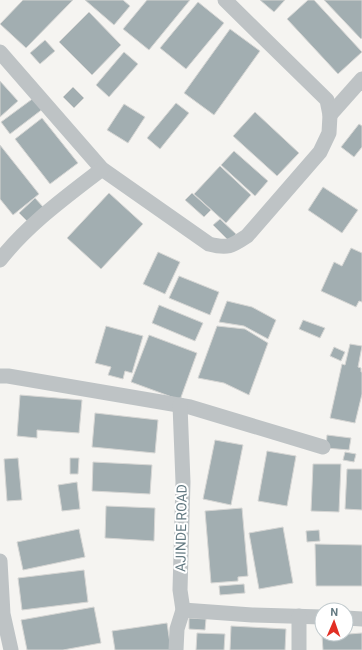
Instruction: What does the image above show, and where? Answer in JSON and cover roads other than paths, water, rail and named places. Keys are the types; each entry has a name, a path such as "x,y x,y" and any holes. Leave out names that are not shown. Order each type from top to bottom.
{"street":[{"path":"0,52 102,169 209,244 221,247 232,246 247,236 320,152 329,133 330,115 327,100 225,0"},
{"path":"330,115 362,79"},
{"path":"0,260 11,246 57,203 102,169"},
{"path":"0,376 8,376 180,405 323,447"},
{"name":"AJINDE ROAD","path":"176,650 177,629 183,610 180,590 183,482 180,405"},
{"path":"0,561 3,614 11,650"},
{"path":"183,610 314,617"},
{"path":"299,616 299,650"}]}
